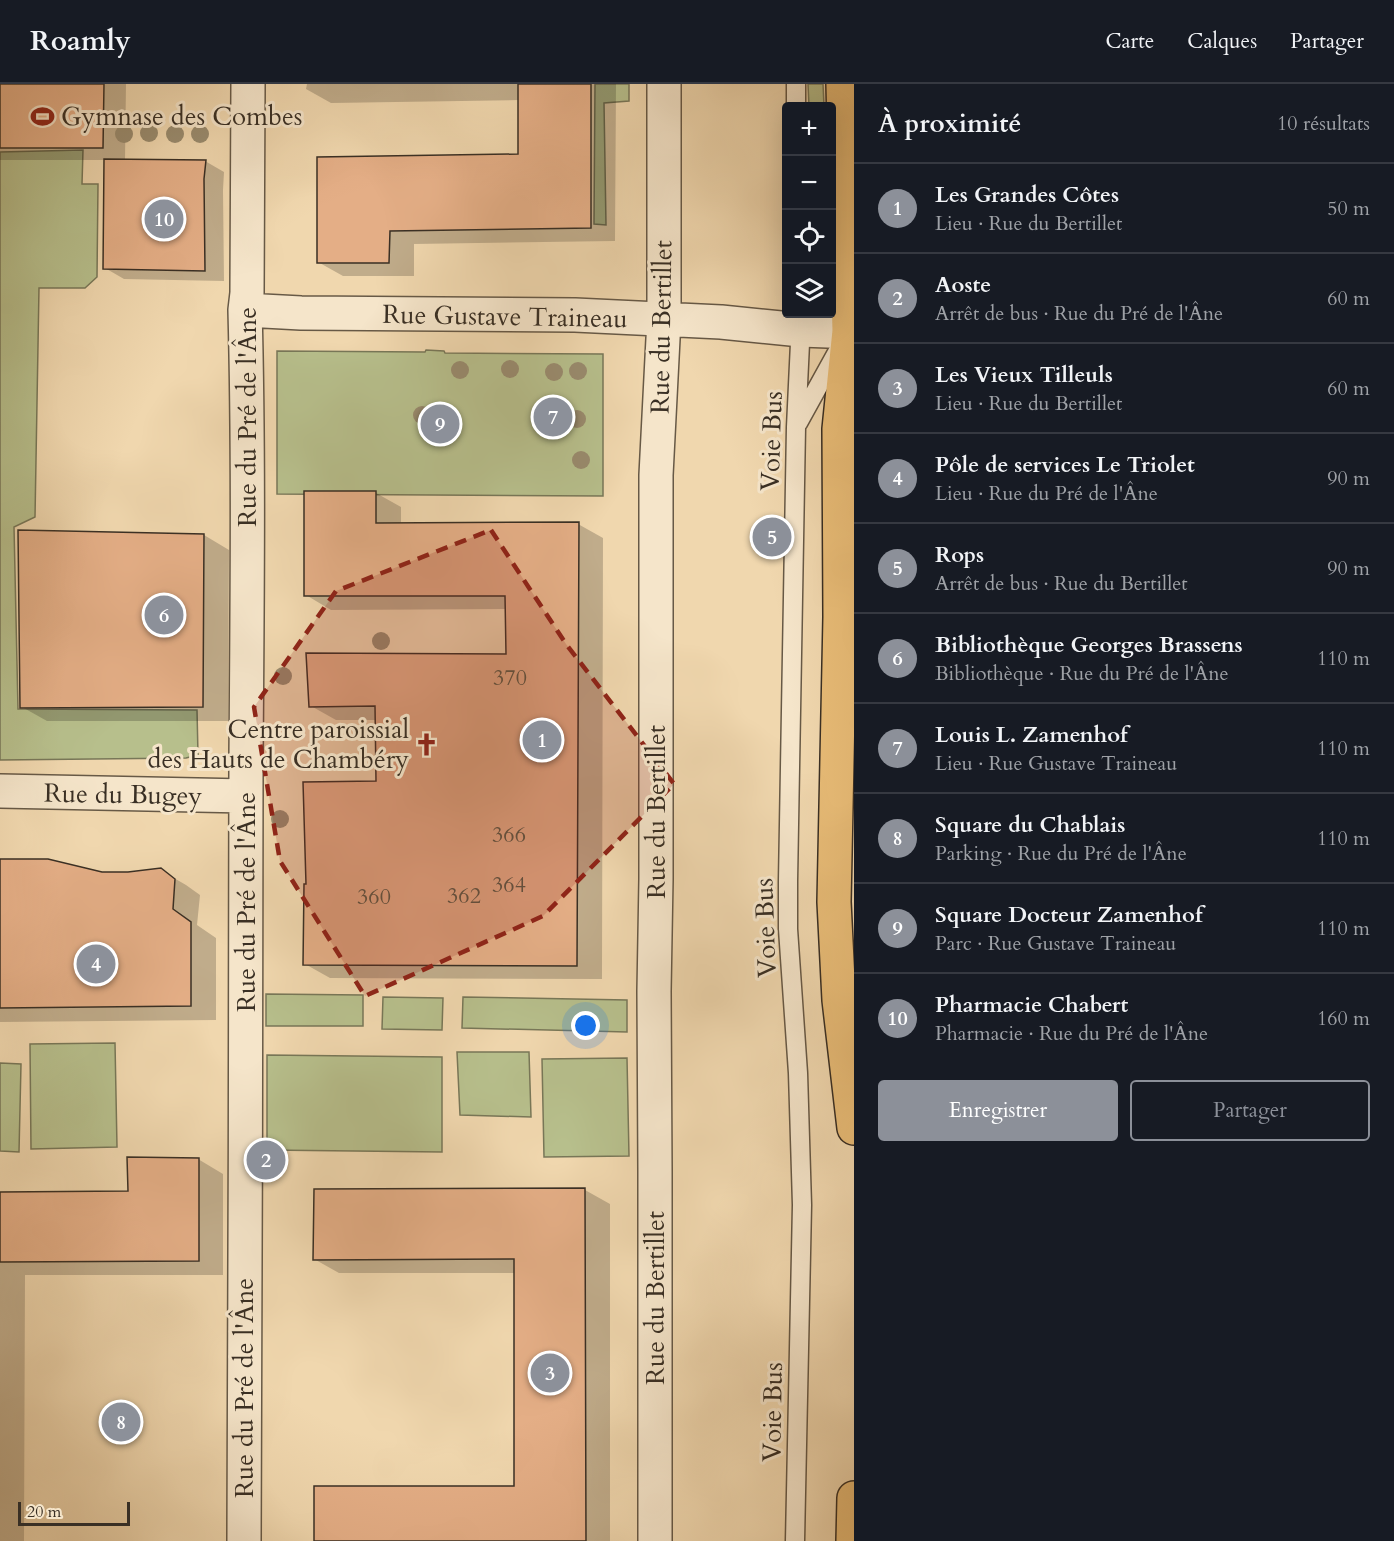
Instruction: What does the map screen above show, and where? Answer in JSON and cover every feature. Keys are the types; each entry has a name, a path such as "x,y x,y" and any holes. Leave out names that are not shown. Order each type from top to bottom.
{"main road":[{"path":"843,84 852,328 839,429 840,617 834,902 839,1000 854,1128"},
{"path":"853,1541 854,1498"}],"street":[{"name":"Rue du Pré de l'Âne","path":"244,1541 247,519 245,310 248,84"},
{"name":"Rue du Bertillet","path":"655,1541 656,475 664,319 664,84"},
{"name":"Rue Gustave Traineau","path":"245,310 301,313 575,315 721,322 801,322 852,328"},
{"name":"Rue du Bugey","path":"0,791 246,796"}],"lane":[{"path":"796,84 796,102"},
{"name":"Voie Bus","path":"795,1541 802,1205 798,1073 788,929 788,881 796,427 801,322"},
{"path":"796,427 852,328"}],"highlighted area":[{"path":"491,530 566,644 674,784 543,916 365,996 280,861 254,707 336,591"}],"green space":[{"path":"595,84 629,84 629,101 604,103 606,225 594,224"},
{"path":"808,84 823,84 824,102 809,102"},
{"path":"83,150 82,184 98,184 97,277 85,288 39,288 35,517 14,527 18,709 197,710 198,755 186,758 0,760 0,152"},
{"path":"426,350 444,351 445,353 603,354 603,496 277,494 277,351 425,352"},
{"path":"266,994 363,995 363,1026 266,1026"},
{"path":"383,997 443,998 442,1030 382,1029"},
{"path":"463,997 627,1000 627,1032 462,1028"},
{"path":"115,1043 117,1147 31,1149 30,1044"},
{"path":"457,1052 529,1052 531,1117 460,1115"},
{"path":"267,1055 442,1057 442,1152 267,1150"},
{"path":"627,1058 629,1156 544,1157 542,1059"},
{"path":"0,1063 21,1064 19,1152 0,1151"}],"building":[{"name":"Gymnase des Combes","path":"0,84 104,84 103,148 0,148"},
{"path":"518,84 591,84 591,228 390,231 389,263 317,263 317,157 518,154"},
{"path":"104,159 206,160 204,179 205,271 103,269"},
{"path":"304,491 376,491 376,523 579,522 577,966 303,965 304,884 306,884 303,782 376,781 375,706 309,707 306,653 506,654 505,596 304,596"},
{"path":"18,530 204,534 203,707 20,708"},
{"path":"0,859 48,859 102,872 161,868 175,879 173,909 191,922 191,1006 0,1008"},
{"path":"127,1157 199,1158 199,1261 0,1262 0,1192 128,1191"},
{"path":"585,1188 586,1541 314,1541 314,1486 514,1486 514,1259 313,1260 314,1189"}],"place":[{"name":"Gymnase des Combes","path":"43,116"},
{"name":"Pharmacie Chabert","path":"164,219"},
{"name":"Louis L. Zamenhof","path":"553,417"},
{"name":"Square Docteur Zamenhof","path":"440,424"},
{"name":"Rops","path":"772,537"},
{"name":"Bibliothèque Georges Brassens","path":"164,615"},
{"name":"Les Grandes Côtes","path":"542,740"},
{"name":"Centre paroissial des Hauts de Chambéry","path":"427,744"},
{"name":"Pôle de services Le Triolet","path":"96,964"},
{"name":"Aoste","path":"266,1160"},
{"name":"Les Vieux Tilleuls","path":"550,1373"},
{"name":"Square du Chablais","path":"121,1422"}]}
